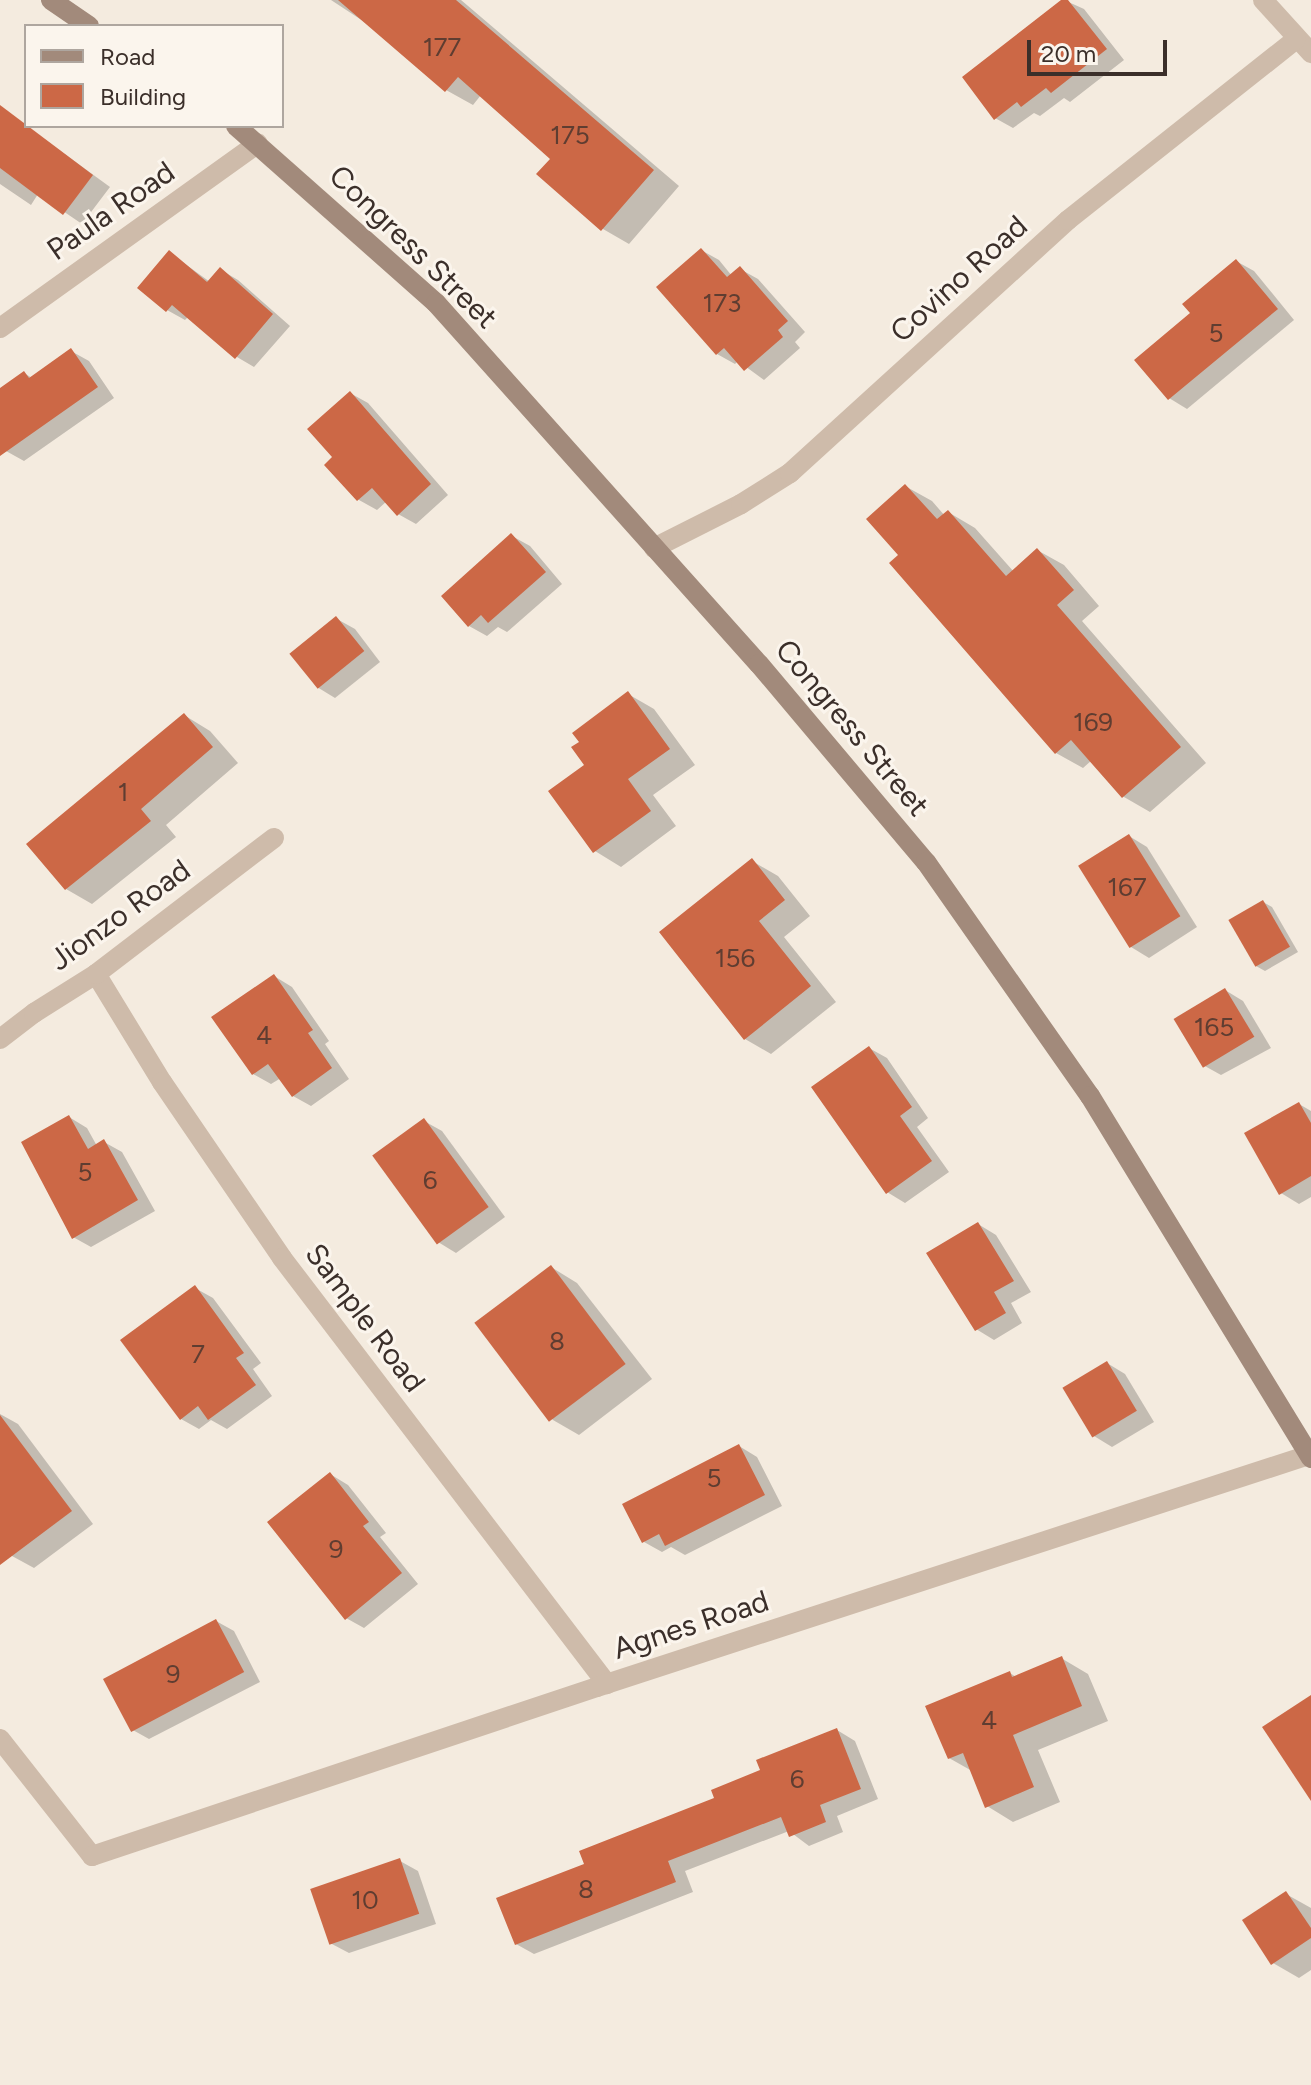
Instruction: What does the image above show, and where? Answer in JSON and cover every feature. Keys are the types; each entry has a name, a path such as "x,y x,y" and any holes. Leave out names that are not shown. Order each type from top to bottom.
{"main road":[{"path":"51,0 86,24"},
{"name":"Congress Street","path":"239,128 436,303 759,664 926,862 1090,1096 1310,1456"}],"street":[{"path":"1263,0 1304,46"},
{"name":"Covino Road","path":"654,548 741,504 790,473 1068,220 1304,46"},
{"name":"Paula Road","path":"0,328 258,143"},
{"name":"Jionzo Road","path":"0,1039 34,1013 96,974 274,838"},
{"name":"Sample Road","path":"96,974 162,1082 282,1258 607,1684"},
{"name":"Agnes Road","path":"0,1739 92,1856 607,1684 1310,1456"}],"building":[{"path":"338,0 456,0 654,170 601,231 536,174 550,159 458,77 445,92"},
{"path":"1061,0 1068,0 1107,49 1051,93 1046,88 1021,107 1017,102 994,120 962,77"},
{"path":"0,105 24,123 24,128 31,128 93,175 63,215 0,168"},
{"path":"701,248 727,277 740,266 788,321 778,330 783,337 744,371 724,348 716,355 656,287"},
{"path":"169,250 207,282 220,267 273,314 235,359 172,305 166,312 137,288"},
{"path":"1236,259 1278,309 1168,400 1134,360 1190,313 1182,304"},
{"path":"71,348 98,387 0,456 0,388 24,371 29,378"},
{"path":"350,391 431,484 397,516 372,488 357,501 324,465 332,457 307,429"},
{"path":"905,484 937,519 948,510 1006,576 1037,548 1074,590 1057,605 1181,747 1122,798 1071,740 1055,754 889,563 898,555 866,519"},
{"path":"511,533 546,572 488,623 481,615 468,627 441,596"},
{"path":"336,616 364,651 318,689 289,654"},
{"path":"628,691 670,749 628,779 651,811 593,853 548,791 584,765 571,747 579,742 572,733"},
{"path":"184,713 213,747 141,809 151,821 65,890 26,844"},
{"path":"1129,834 1180,916 1130,948 1078,866"},
{"path":"752,858 785,900 759,921 811,986 744,1040 659,932"},
{"path":"1263,900 1290,947 1255,967 1228,920"},
{"path":"274,974 313,1030 308,1033 332,1068 292,1097 268,1064 252,1075 211,1017"},
{"path":"1225,988 1254,1037 1203,1068 1174,1019"},
{"path":"869,1046 912,1107 900,1116 932,1161 886,1194 811,1087"},
{"path":"1299,1102 1311,1123 1311,1176 1279,1195 1244,1133"},
{"path":"69,1115 88,1149 104,1139 138,1200 72,1239 21,1142"},
{"path":"424,1118 489,1207 437,1245 372,1156"},
{"path":"978,1222 1014,1281 994,1292 1006,1313 975,1331 926,1253"},
{"path":"551,1265 626,1364 549,1422 474,1323"},
{"path":"195,1285 244,1353 236,1358 256,1385 208,1420 198,1406 180,1420 120,1340"},
{"path":"1107,1361 1137,1411 1092,1437 1062,1388"},
{"path":"0,1415 72,1511 0,1565"},
{"path":"739,1444 765,1495 665,1546 659,1534 642,1543 622,1504"},
{"path":"330,1472 369,1522 363,1526 402,1573 345,1620 267,1522"},
{"path":"216,1619 244,1672 131,1732 103,1679"},
{"path":"1062,1656 1082,1706 1013,1735 1034,1787 985,1808 963,1753 948,1759 925,1706 1010,1671 1012,1677"},
{"path":"1311,1695 1311,1801 1262,1727"},
{"path":"837,1728 861,1789 820,1805 826,1822 789,1837 781,1817 668,1861 676,1882 515,1945 496,1898 584,1864 579,1851 714,1798 711,1790 760,1770 756,1760"},
{"path":"400,1858 419,1914 329,1945 310,1889"},
{"path":"1286,1891 1311,1928 1311,1938 1271,1965 1242,1920"}]}
